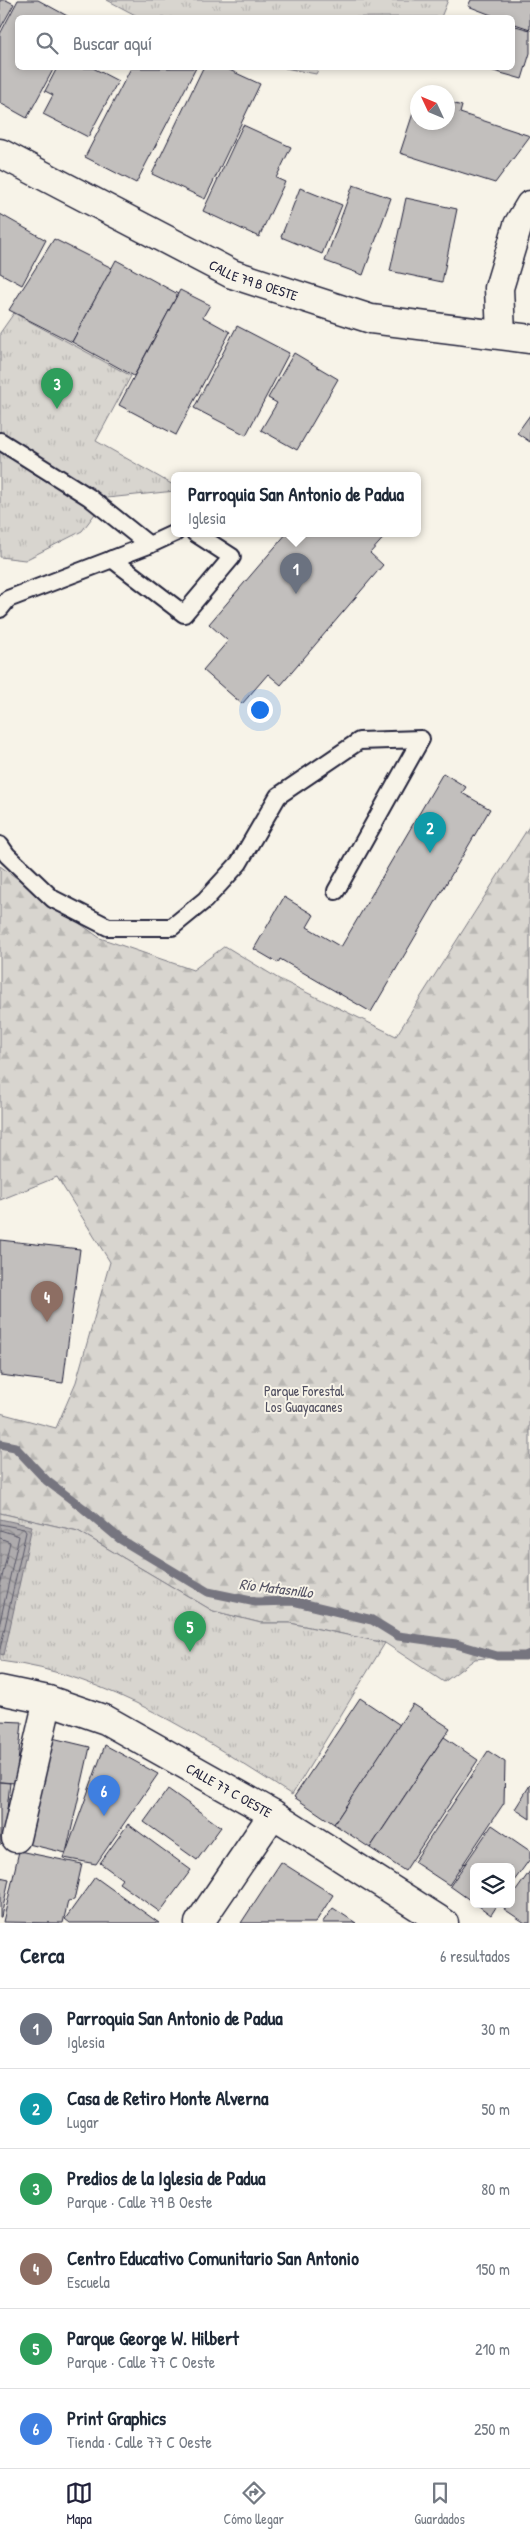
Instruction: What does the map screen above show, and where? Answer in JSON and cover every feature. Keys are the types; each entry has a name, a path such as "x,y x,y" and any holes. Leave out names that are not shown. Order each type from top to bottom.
{"street":[{"name":"CALLE 79 B OESTE","path":"0,153 232,274 372,319 530,339"},
{"path":"501,334 499,288 518,225 530,205"},
{"name":"CALLE 77 C OESTE","path":"0,1690 48,1700 106,1720 273,1814 444,1923"},
{"path":"16,1838 48,1700"},
{"path":"199,1923 273,1814"}],"lane":[{"path":"0,441 89,497 149,545"},
{"path":"0,609 8,600 171,535"},
{"path":"112,559 184,614 232,558 201,537"},
{"path":"0,845 7,855 53,899 108,927 172,927 205,900 239,863 278,796 359,741 420,739 336,892"}],"green space":[{"path":"107,0 448,0 442,15 135,15"},
{"path":"295,70 318,70 316,74"},
{"path":"14,313 131,376 96,441 171,484 171,491 107,498 82,531 25,560 0,557 0,333"},
{"name":"Parque Forestal Los Guayacanes","path":"530,825 530,1654 475,1659 444,1682 385,1643 290,1623 261,1623 213,1611 78,1531 0,1513 0,1413 56,1428 76,1382 110,1262 57,1177 0,1200 0,866 100,938 193,970 225,946 279,979 396,1036"},
{"path":"0,1513 78,1531 213,1611 261,1623 290,1623 385,1643 292,1795 189,1731 117,1694 79,1679 40,1668 0,1661"}],"water":[{"path":"0,1519 32,1526 4,1655 0,1654"}],"building":[{"path":"0,0 6,0 14,4 0,29"},
{"path":"18,0 38,0 66,15 15,15 15,70 53,70 27,118 0,103 0,34"},
{"path":"471,0 530,0 530,29 515,24 515,15 491,15 468,6"},
{"path":"515,26 530,30 530,53 522,79 490,70 515,70"},
{"path":"56,70 97,70 118,81 88,137 43,114 53,95 45,91"},
{"path":"130,70 195,70 136,183 85,157"},
{"path":"202,70 229,70 260,84 205,199 152,174"},
{"path":"455,104 462,106 460,113 530,136 495,183 400,153 410,122 410,130 455,130"},
{"path":"243,125 291,147 276,178 285,182 259,237 203,211"},
{"path":"353,185 391,198 363,275 325,261"},
{"path":"300,188 342,205 322,254 281,237"},
{"path":"406,198 457,209 442,282 390,271"},
{"path":"0,214 46,240 22,285 0,273"},
{"path":"54,239 112,268 72,342 9,310"},
{"path":"116,260 178,294 134,376 72,342"},
{"path":"180,290 210,305 203,317 230,332 176,435 119,405"},
{"path":"237,326 289,353 246,435 194,408"},
{"path":"294,353 338,379 297,450 261,430 277,403 268,398"},
{"path":"530,415 530,442 517,433"},
{"path":"284,537 384,537 370,553 383,565 281,685 268,674 242,704 203,670 228,641 209,624"},
{"path":"443,773 466,787 462,793 490,809 371,1012 280,959 278,963 254,949 284,897 314,915 307,927 341,947"},
{"path":"0,1240 80,1249 63,1383 0,1375"},
{"path":"360,1698 400,1725 334,1824 294,1797"},
{"path":"413,1704 450,1728 370,1848 334,1824"},
{"path":"0,1721 22,1722 16,1783 0,1782"},
{"path":"48,1737 90,1747 66,1853 24,1843"},
{"path":"444,1737 478,1760 405,1871 370,1848"},
{"path":"105,1745 158,1774 96,1864 64,1858"},
{"path":"488,1751 505,1762 504,1803 449,1885 414,1862"},
{"path":"0,1782 10,1783 3,1845 0,1844"},
{"path":"530,1785 530,1819 515,1809"},
{"path":"168,1789 221,1827 197,1860 144,1822"},
{"path":"128,1824 191,1870 160,1912 119,1883 122,1879 100,1863"},
{"path":"492,1825 530,1851 530,1859 515,1880 515,1863 470,1863 470,1900 450,1886"},
{"path":"19,1851 82,1864 74,1900 68,1901 63,1923 3,1922"},
{"path":"281,1862 333,1895 315,1923 241,1923"},
{"path":"530,1871 530,1923 525,1923 504,1909 515,1908 515,1892"},
{"path":"0,1877 9,1879 1,1917 0,1917"},
{"path":"95,1877 159,1923 70,1923 65,1919"},
{"path":"333,1908 356,1923 322,1923"},
{"path":"481,1908 495,1908 491,1915"}],"waterway":[{"name":"Río Matasnillo","path":"0,1444 15,1447 47,1481 120,1539 208,1592 256,1602 293,1601 372,1620 398,1636 456,1644 497,1656 525,1656 530,1654"}],"place":[{"name":"Predios de la Iglesia de Padua","path":"57,409"},
{"name":"Parroquia San Antonio de Padua","path":"296,594"},
{"name":"Casa de Retiro Monte Alverna","path":"430,853"},
{"name":"Centro Educativo Comunitario San Antonio","path":"47,1322"},
{"name":"Parque George W. Hilbert","path":"190,1652"},
{"name":"Print Graphics","path":"104,1816"}]}
